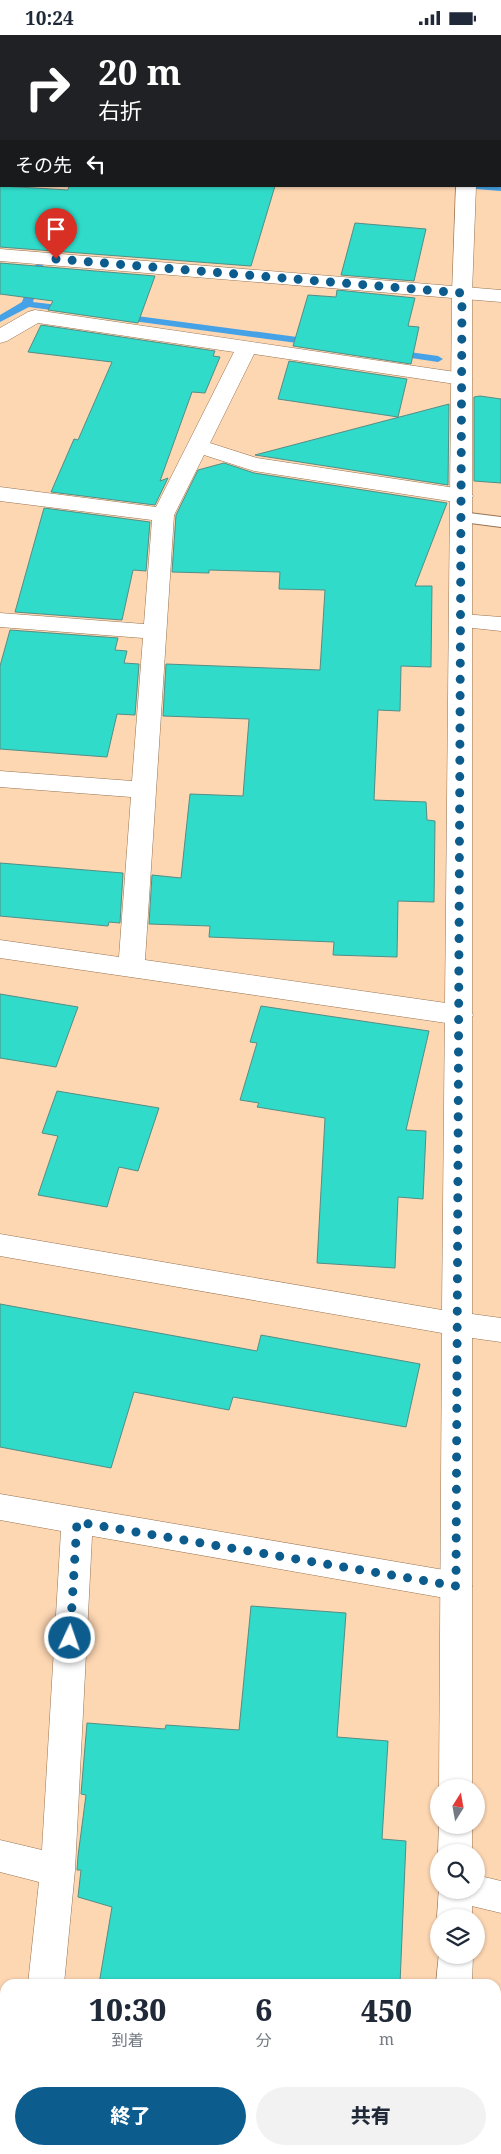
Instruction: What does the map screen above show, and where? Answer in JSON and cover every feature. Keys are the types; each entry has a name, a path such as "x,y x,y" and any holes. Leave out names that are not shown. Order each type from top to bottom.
{"street":[{"path":"455,1779 456,1324 462,621 462,293 466,187"},
{"path":"0,255 501,296"},
{"path":"0,337 35,316 462,379"},
{"path":"131,968 163,515 247,347"},
{"path":"198,446 254,464 462,507"},
{"path":"0,494 163,515"},
{"path":"0,619 155,631"},
{"path":"462,621 501,624"},
{"path":"0,779 144,790"},
{"path":"0,949 460,1015"},
{"path":"0,1245 456,1324 501,1330"},
{"path":"0,1507 77,1522 456,1586"},
{"path":"47,1979 58,1870 77,1522"},
{"path":"0,1856 58,1870"},
{"path":"485,1894 501,1897"},
{"path":"454,1964 454,1979"}],"lane":[{"path":"462,507 501,521"}],"building":[{"path":"0,187 68,190 69,187 275,187 251,266 0,247"},
{"path":"355,223 426,229 414,281 341,275"},
{"path":"0,263 155,276 138,323 48,310 53,301 0,294"},
{"path":"337,290 415,298 408,326 419,327 411,364 293,346 308,295 336,297"},
{"path":"41,325 215,351 213,356 220,357 205,393 192,392 160,481 168,478 155,505 51,492 74,439 78,440 112,362 28,352"},
{"path":"289,361 407,379 398,417 278,399"},
{"path":"474,397 501,399 501,483 474,481"},
{"path":"449,404 448,485 255,455"},
{"path":"224,463 254,473 447,503 415,586 432,586 431,667 401,666 400,711 378,710 374,800 426,802 427,820 435,821 434,902 398,901 397,957 333,955 334,942 209,937 210,926 149,924 152,875 181,878 190,794 243,796 249,719 163,716 166,664 320,670 325,590 279,589 280,572 209,570 209,573 172,572 176,515 198,470"},
{"path":"44,508 150,522 146,571 133,570 122,620 15,612"},
{"path":"10,630 118,638 115,650 127,651 124,663 139,664 135,715 117,714 107,757 0,749 0,666"},
{"path":"0,863 123,873 120,923 109,922 108,926 0,916"},
{"path":"0,994 78,1007 56,1067 0,1058"},
{"path":"261,1006 429,1031 406,1130 426,1131 423,1199 398,1197 395,1268 317,1263 325,1118 257,1107 259,1103 240,1100 257,1043 250,1042"},
{"path":"57,1091 159,1108 138,1171 119,1167 107,1207 38,1195 58,1136 42,1133"},
{"path":"0,1304 257,1351 261,1335 420,1364 406,1427 233,1397 229,1410 134,1392 111,1468 0,1447"},
{"path":"251,1606 346,1613 337,1737 388,1741 382,1839 406,1841 400,1979 100,1979 112,1907 78,1897 81,1870 77,1870 78,1856 86,1795 81,1794 87,1723 165,1729 166,1725 239,1730"}],"waterway":[{"path":"488,187 501,188"},
{"path":"27,304 39,266"},
{"path":"0,319 27,304"},
{"path":"27,304 66,309"},
{"path":"122,317 312,342"},
{"path":"395,353 438,359"}],"route":[{"path":"56,259 462,293 462,621 456,1324 456,1586 77,1522 70,1638"}]}
